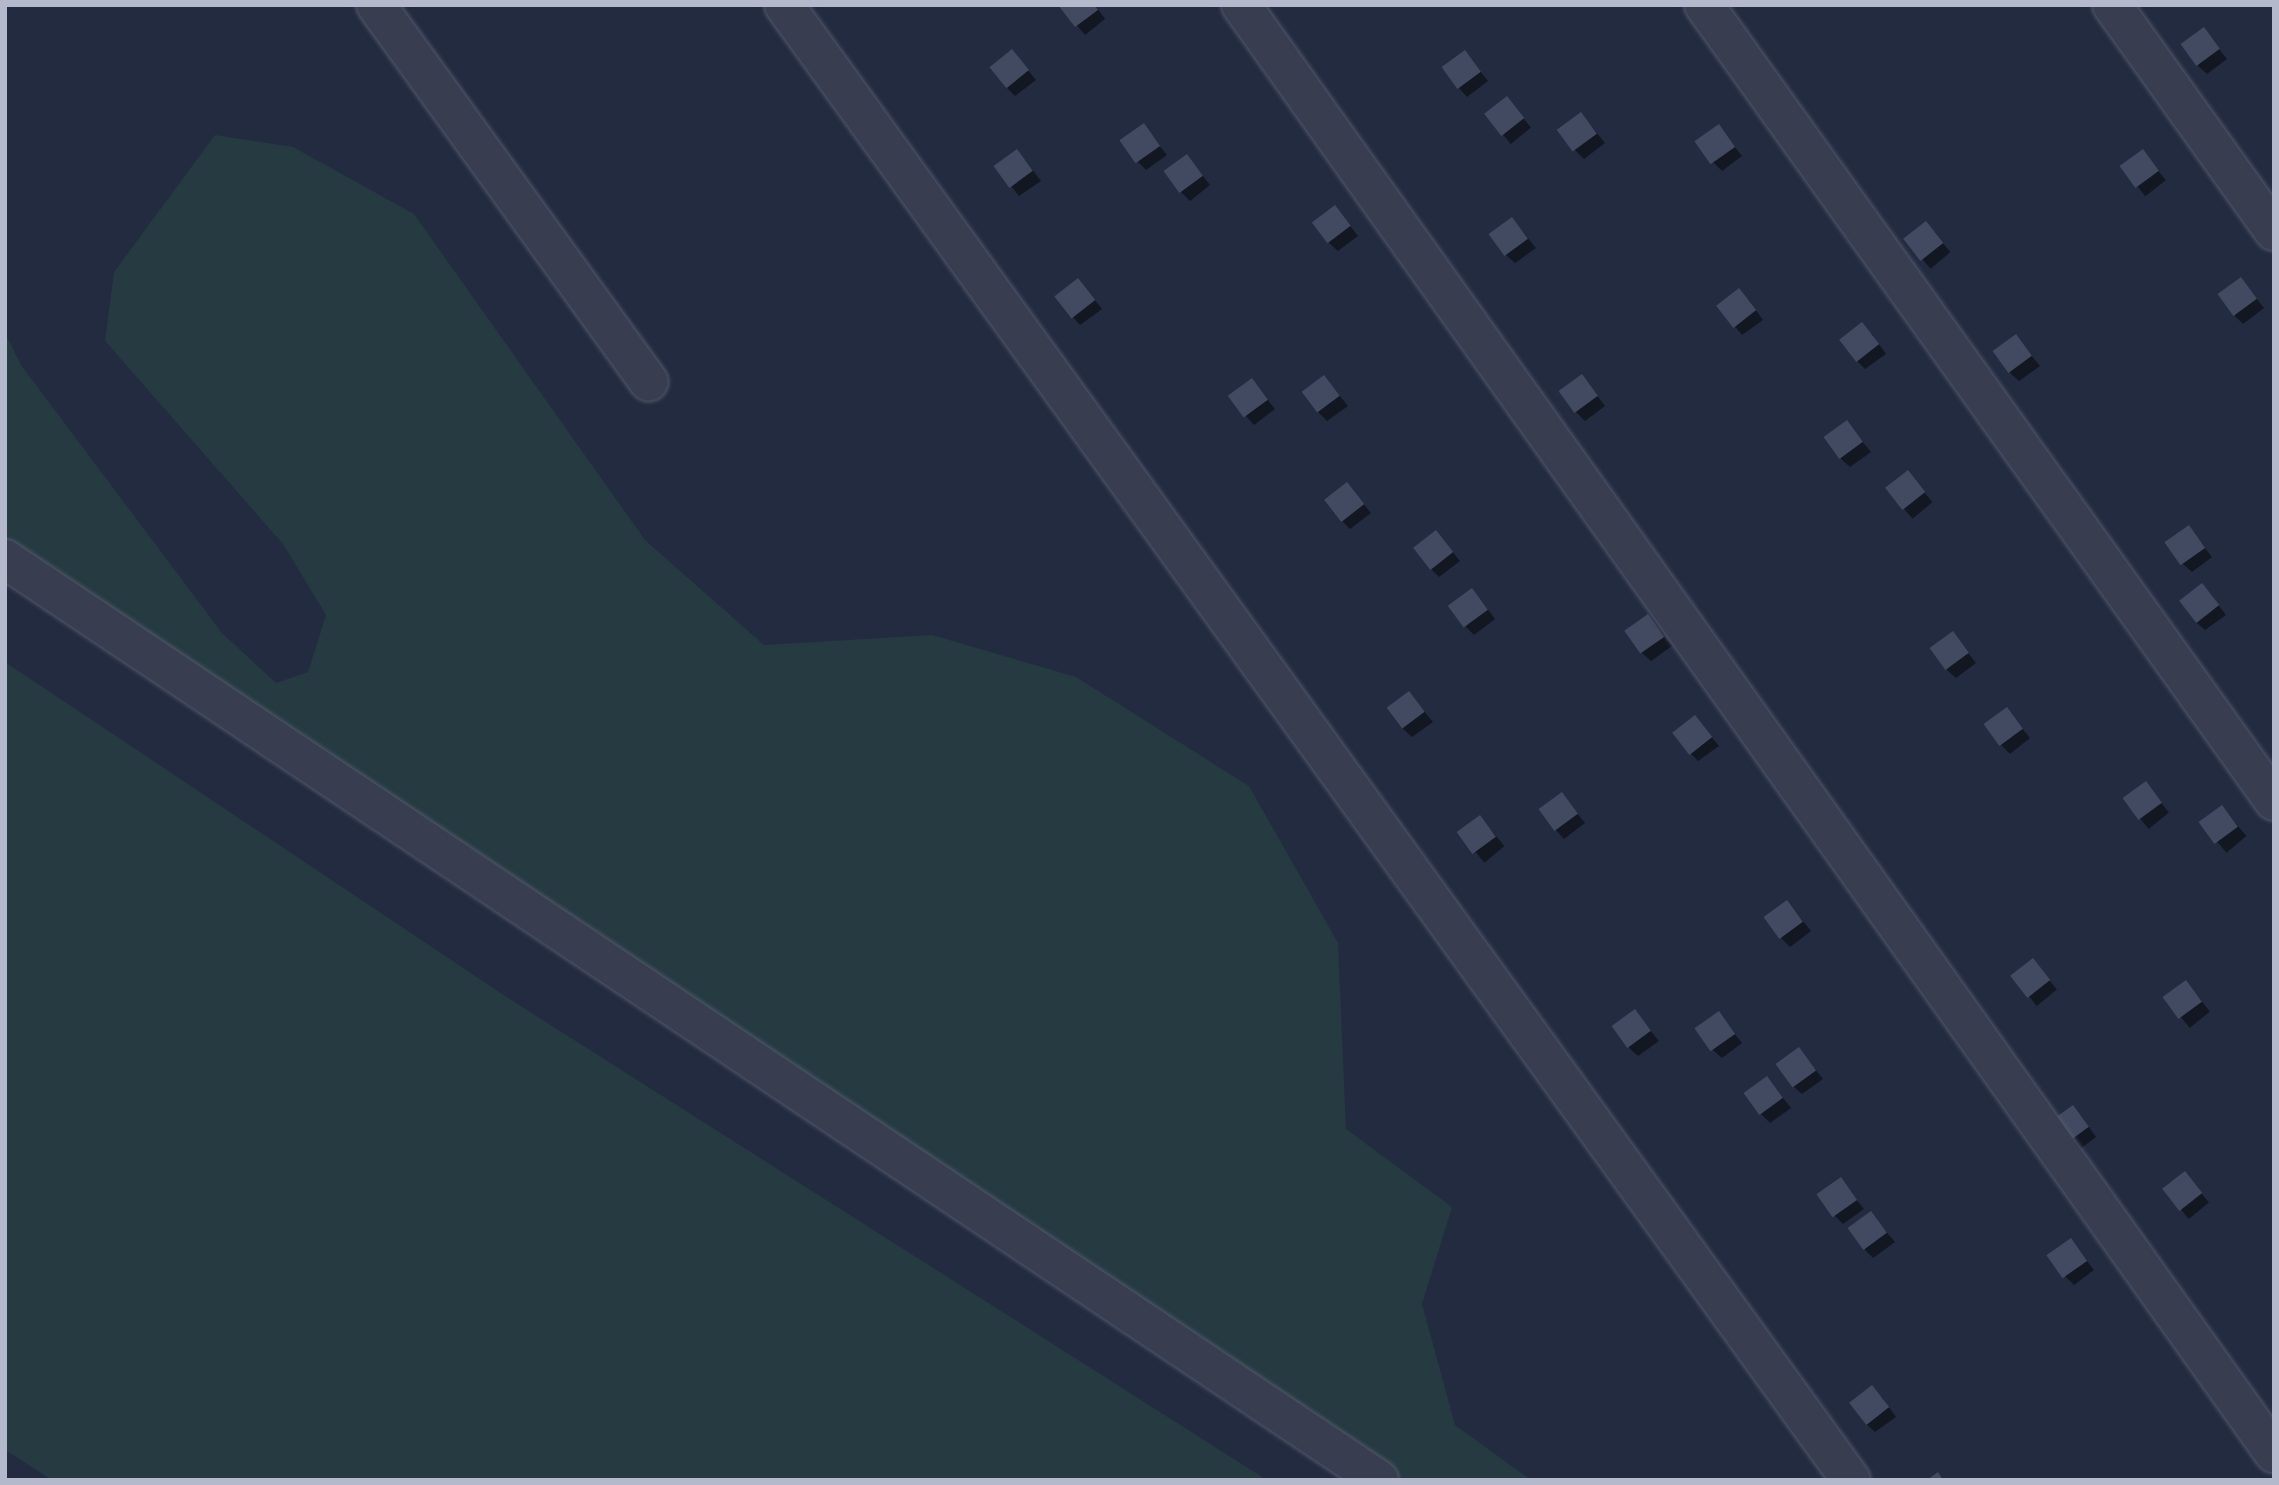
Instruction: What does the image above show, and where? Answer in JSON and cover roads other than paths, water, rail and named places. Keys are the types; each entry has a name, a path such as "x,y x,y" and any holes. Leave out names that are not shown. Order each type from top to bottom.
{"street":[{"path":"376,5 649,382"},
{"path":"784,5 1851,1480"},
{"path":"1241,5 2274,1453"},
{"path":"1704,5 2274,800"},
{"path":"2112,5 2274,231"},
{"path":"5,559 1379,1480"},
{"path":"2261,1480 2274,1466"}]}
